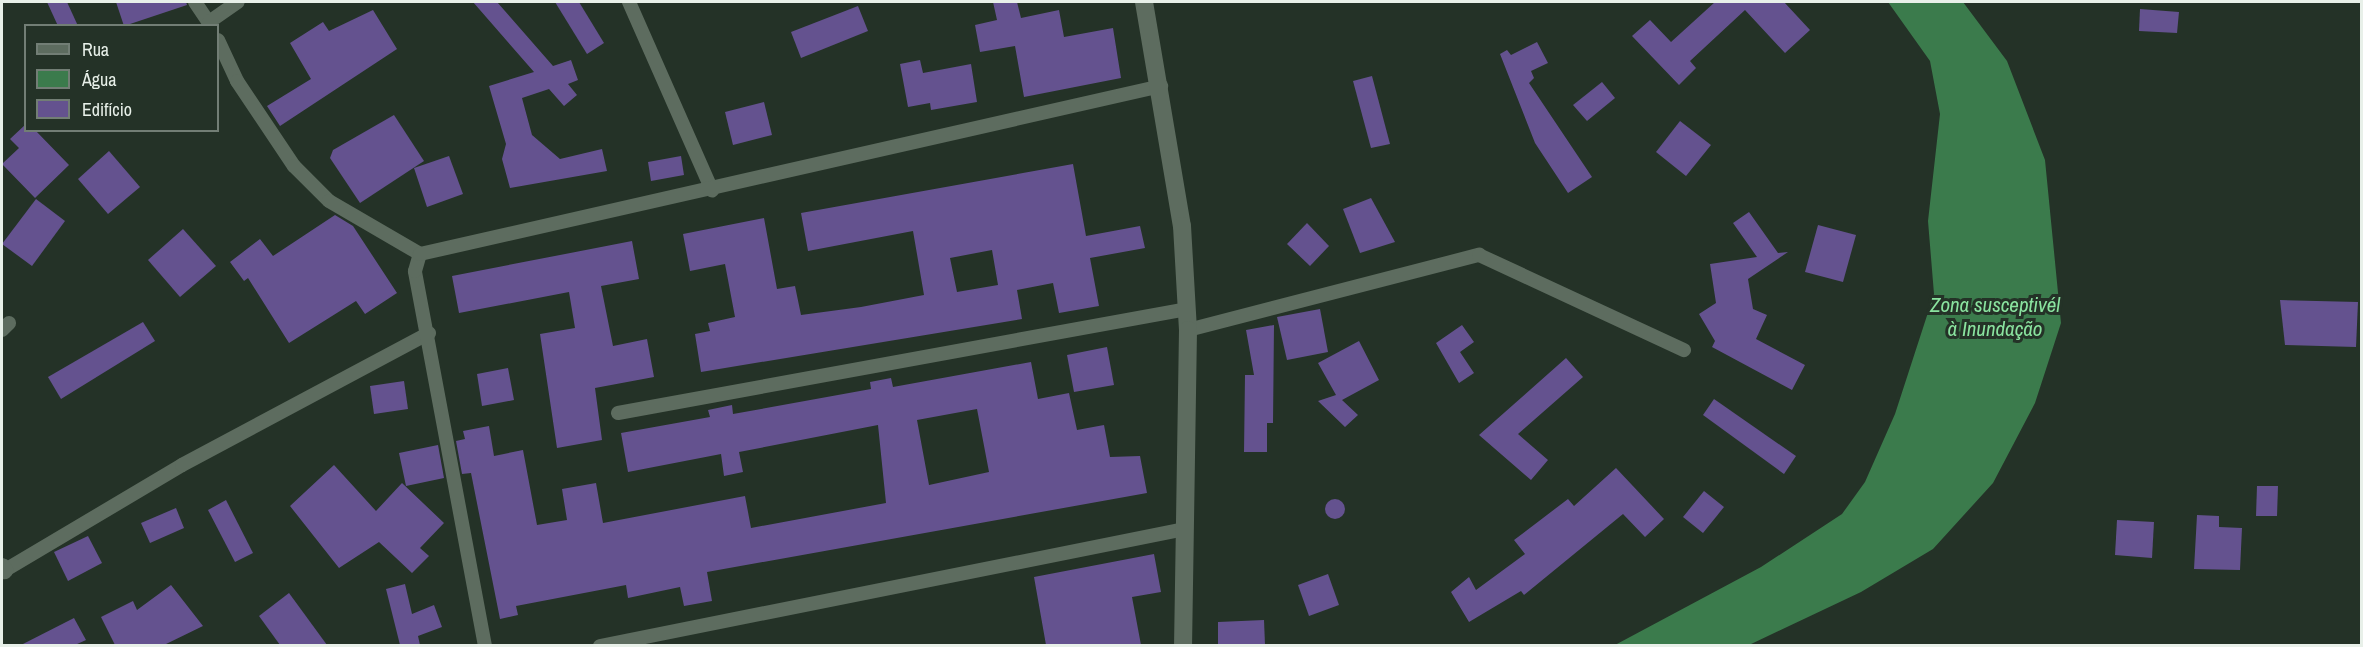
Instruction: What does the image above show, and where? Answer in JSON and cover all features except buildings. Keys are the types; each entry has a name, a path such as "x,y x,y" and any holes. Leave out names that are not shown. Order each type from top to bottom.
{"main road":[{"path":"1144,2 1161,86 1182,226 1188,330 1184,645"}],"lane":[{"path":"195,2 210,24 238,2"},
{"path":"629,2 712,190"},
{"path":"219,42 237,81 294,166 329,201 420,254 712,190 1161,86"},
{"path":"420,254 416,271 485,645"},
{"path":"1188,330 1479,255 1684,350"},
{"path":"618,413 1187,309"},
{"path":"2,570 182,465 429,333"},
{"path":"600,645 1185,529"}],"water":[{"name":"Zona susceptivél à Inundação","path":"1888,2 1963,2 2007,61 2045,160 2061,323 2035,403 1993,483 1933,549 1861,592 1749,645 1615,645 1761,567 1842,514 1865,482 1895,414 1934,294 1928,221 1940,114 1930,61"}]}
